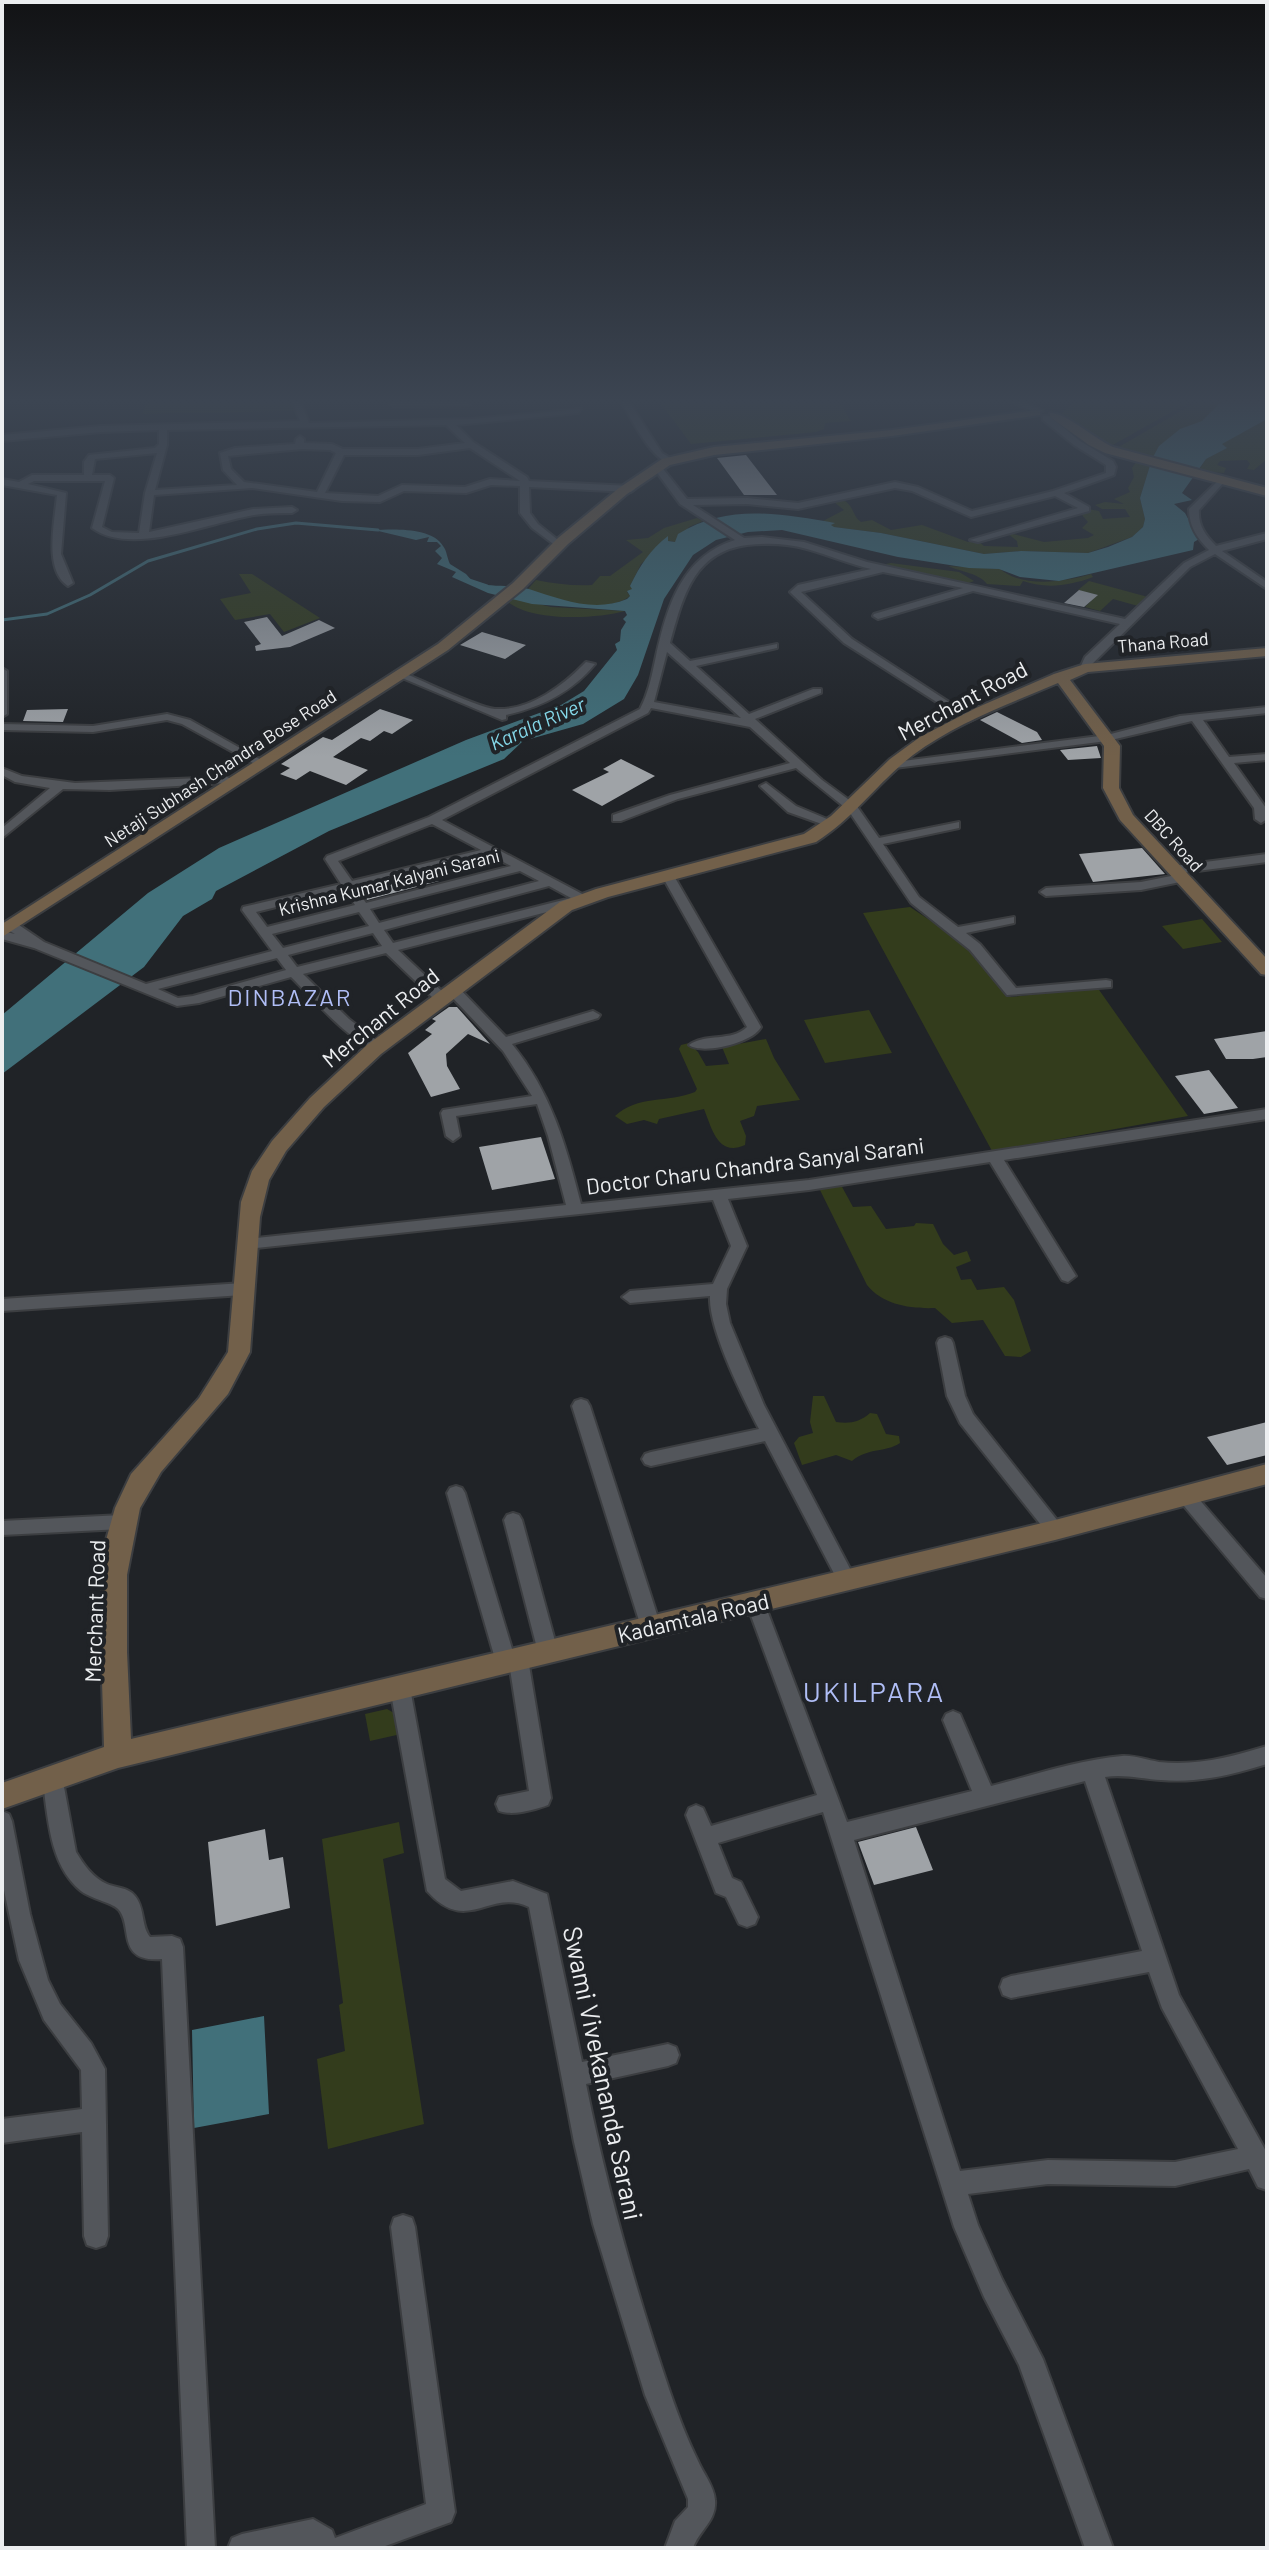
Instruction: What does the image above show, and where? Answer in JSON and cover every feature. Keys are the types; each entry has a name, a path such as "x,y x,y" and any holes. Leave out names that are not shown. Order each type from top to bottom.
{"street":[{"path":"59,519 56,554 68,583"},
{"path":"99,519 97,528 108,534 170,532 221,519"},
{"path":"144,534 146,519"},
{"path":"530,519 560,546"},
{"name":"Netaji Subhash Chandra Bose Road","path":"4,930 232,780 400,675 457,635 518,586 560,546 598,519"},
{"path":"708,519 743,542"},
{"path":"975,540 1050,519"},
{"path":"1193,519 1195,527 1213,550 1267,586"},
{"path":"1085,668 1089,659 1178,572 1213,550 1267,536"},
{"path":"575,1209 557,1141 524,1069 501,1043 446,993 390,949 331,859 433,820 607,734 644,711 684,589 703,559 743,542 786,541 863,564"},
{"path":"703,559 772,544 791,545 974,589 1049,601 1129,623"},
{"path":"883,569 801,587 795,592 848,641 968,719"},
{"path":"878,616 974,589"},
{"name":"Netaji Subhash Chandra Bose Road","path":"232,780 437,644 457,635"},
{"path":"664,643 852,808 915,900 975,947 1012,992 1106,984"},
{"path":"688,665 773,646"},
{"name":"Thana Road","path":"1059,682 1085,668 1267,652"},
{"path":"400,675 497,715 554,694 572,684 590,664"},
{"path":"2,673 2,714"},
{"path":"1059,682 1107,738"},
{"name":"Merchant Road","path":"118,1755 115,1583 122,1522 142,1479 200,1413 225,1379 239,1353 247,1244 255,1191 264,1168 314,1105 375,1046 578,901 810,838 852,808 908,752 968,719 1059,682"},
{"path":"648,704 751,721 817,691"},
{"path":"895,765 1107,738 1148,725 1267,710"},
{"path":"2,727 93,729 167,717 186,722 257,761"},
{"path":"1195,717 1260,808 1261,819"},
{"name":"DBC Road","path":"1107,738 1114,754 1110,780 1114,797 1136,831 1267,970"},
{"path":"1228,760 1267,757"},
{"path":"617,818 674,797 799,764"},
{"path":"2,771 15,779 59,786 232,780"},
{"path":"2,834 59,786"},
{"path":"766,786 792,809 833,824"},
{"path":"433,820 551,882 578,901"},
{"path":"877,842 955,825"},
{"path":"375,1046 344,1022 294,972 248,910 492,851"},
{"path":"1046,892 1141,886 1178,874 1267,858"},
{"name":"Krishna Kumar Kalyani Sarani","path":"264,932 522,867"},
{"path":"668,876 754,1027 751,1033 738,1039 696,1045"},
{"path":"144,989 551,882"},
{"path":"4,930 168,1000 185,1002 578,901"},
{"path":"955,932 1009,920"},
{"path":"501,1043 593,1015"},
{"path":"453,1136 448,1113 540,1099"},
{"name":"Doctor Charu Chandra Sanyal Sarani","path":"247,1244 719,1196 1267,1114"},
{"path":"994,1156 1068,1276"},
{"path":"719,1196 739,1246 719,1289 722,1323 742,1378 847,1580"},
{"path":"2,1305 243,1289"},
{"path":"630,1297 719,1289"},
{"path":"945,1343 956,1396 966,1418 1055,1530"},
{"path":"581,1406 651,1627"},
{"path":"651,1459 770,1433"},
{"name":"Kadamtala Road","path":"63,1772 118,1755 1055,1530 1267,1474"},
{"path":"456,1493 512,1661 541,1798 506,1804"},
{"path":"1185,1495 1267,1591"},
{"path":"513,1520 548,1652"},
{"path":"2,1528 122,1522"},
{"path":"755,1602 841,1833 951,2184 978,2258 1030,2359 1099,2548"},
{"name":"Swami Vivekananda Sarani","path":"400,1688 435,1884 447,1898 457,1902 513,1890 539,1901 605,2224 658,2395 686,2466 702,2497 701,2513 685,2531 679,2548"},
{"path":"953,1720 985,1797"},
{"path":"2,1796 63,1772 103,1747 117,1722"},
{"path":"841,1833 1092,1770 1126,1765 1160,1771 1203,1771 1225,1768 1267,1755"},
{"path":"1092,1770 1170,2000 1267,2178"},
{"path":"63,1772 66,1854 72,1866 81,1879 96,1889 122,1898 128,1904 135,1932 145,1947 156,1951 172,1947 201,2548"},
{"path":"705,1837 829,1801"},
{"path":"696,1815 724,1886 733,1889 747,1917"},
{"path":"2,1821 37,1980 57,2019 86,2052 93,2069 96,2236"},
{"path":"1011,1987 1154,1960"},
{"path":"575,2075 668,2055"},
{"path":"2,2131 94,2119"},
{"path":"951,2184 1048,2172 1175,2174 1256,2155"},
{"path":"343,2548 441,2512 403,2227"},
{"path":"242,2548 313,2533 322,2540 324,2548"}],"green space":[{"path":"694,519 703,521 689,527 676,542 668,541 641,564 630,586 633,589 627,592 630,596 619,602 579,604 528,589 536,580 592,585 600,576 610,576 643,552 626,540 648,538 664,528"},
{"path":"1085,519 1145,519 1143,527 1132,537 1088,553 1021,551 984,554 881,533 833,527 833,523 823,521 872,520 891,530 922,525 968,542 977,540 984,546 1018,547 1017,541 1007,533 1044,542 1088,538 1094,535 1082,528 1088,522"},
{"path":"891,563 959,572 974,581 966,584 881,565"},
{"path":"948,566 1000,569 1020,579 1044,582 1091,574 1093,577 1058,585 1023,581 1020,586 987,584 975,575"},
{"path":"239,574 252,574 320,618 284,632 270,614 235,620 220,599 251,593"},
{"path":"1089,581 1148,597 1138,606 1113,599 1100,611 1085,607 1097,595 1078,590"},
{"path":"510,597 551,607 625,611 598,616 548,616 519,608 508,602"},
{"path":"910,907 973,949 974,958 995,974 1011,997 1097,987 1188,1116 992,1151 863,913"},
{"path":"1202,919 1222,942 1183,949 1162,926"},
{"path":"869,1010 892,1053 825,1063 804,1020"},
{"path":"766,1039 800,1100 757,1106 754,1116 740,1121 746,1136 745,1145 736,1148 722,1144 713,1132 704,1109 659,1119 657,1124 644,1120 627,1124 615,1116 643,1102 695,1092 697,1089 679,1049 681,1045 689,1043 706,1066 729,1064 722,1047"},
{"path":"841,1185 853,1207 871,1206 886,1229 914,1226 916,1223 933,1224 943,1244 954,1255 967,1251 971,1261 956,1267 961,1280 971,1279 977,1290 1004,1287 1014,1300 1031,1351 1021,1357 1005,1356 983,1320 952,1323 935,1308 898,1304 874,1292 867,1285 819,1188"},
{"path":"813,1396 824,1396 836,1422 854,1422 870,1413 877,1414 886,1434 899,1436 900,1443 852,1461 836,1455 802,1465 794,1443 799,1437 813,1433 810,1422"},
{"path":"387,1709 408,1721 410,1732 370,1741 365,1714"},
{"path":"399,1822 404,1853 383,1859 424,2124 328,2149 317,2059 345,2051 339,2005 343,2003 322,1839"}],"water":[{"name":"Karala River","path":"713,519 808,519 835,523 831,525 834,527 881,533 984,554 1021,551 1088,553 1132,537 1143,527 1145,519 1188,519 1199,539 1194,542 1193,550 1059,581 1020,577 999,569 969,568 898,557 782,530 748,532 716,540 693,555 664,599 638,675 624,699 583,724 523,741 504,759 329,831 216,891 212,899 183,916 144,967 2,1074 2,1015 148,893 219,848 466,740 561,705 584,691 617,650 615,644 620,641 626,622 623,619 627,615 625,611 532,604 488,593 452,577 456,572 437,564 442,558 435,551 441,546 437,542 427,542 429,537 416,540 374,530 412,530 430,535 443,546 450,564 473,582 522,588 565,600 602,605 630,596 627,591 632,589 630,586 642,565 668,536 668,541 675,542 678,534"},
{"path":"264,2016 269,2114 194,2128 192,2030"}],"building":[{"path":"1079,590 1098,595 1084,607 1064,603"},
{"path":"267,617 282,636 319,620 335,628 290,647 256,651 255,646 261,644 244,622"},
{"path":"482,632 526,645 505,659 460,645"},
{"path":"68,709 63,722 23,721 27,710"},
{"path":"380,709 413,720 392,734 384,731 370,741 361,738 333,757 368,770 346,785 310,771 296,780 280,774 290,768 281,764 323,737 332,740"},
{"path":"997,712 1037,732 1042,740 1022,743 980,720"},
{"path":"1097,746 1101,758 1068,760 1060,750"},
{"path":"621,759 655,776 602,806 572,790 609,772 603,769"},
{"path":"1142,848 1165,874 1093,882 1079,854"},
{"path":"432,872 439,881 367,900 361,890"},
{"path":"449,1007 457,1007 490,1044 468,1034 446,1054 447,1066 460,1089 431,1097 408,1053 432,1034 425,1030 436,1021 432,1019"},
{"path":"1267,1031 1267,1057 1226,1059 1214,1039"},
{"path":"1209,1070 1238,1108 1204,1114 1175,1076"},
{"path":"541,1137 555,1179 492,1190 479,1147"},
{"path":"1267,1422 1267,1455 1227,1465 1207,1437"},
{"path":"916,1827 933,1870 874,1885 858,1842"},
{"path":"265,1829 269,1860 283,1857 290,1908 216,1926 208,1842"}],"waterway":[{"path":"2,620 47,614 90,595 148,561 257,529 296,523 378,530"},
{"path":"466,579 487,586"}],"district":[{"name":"DINBAZAR","path":"290,996"},
{"name":"UKILPARA","path":"874,1691"}]}
